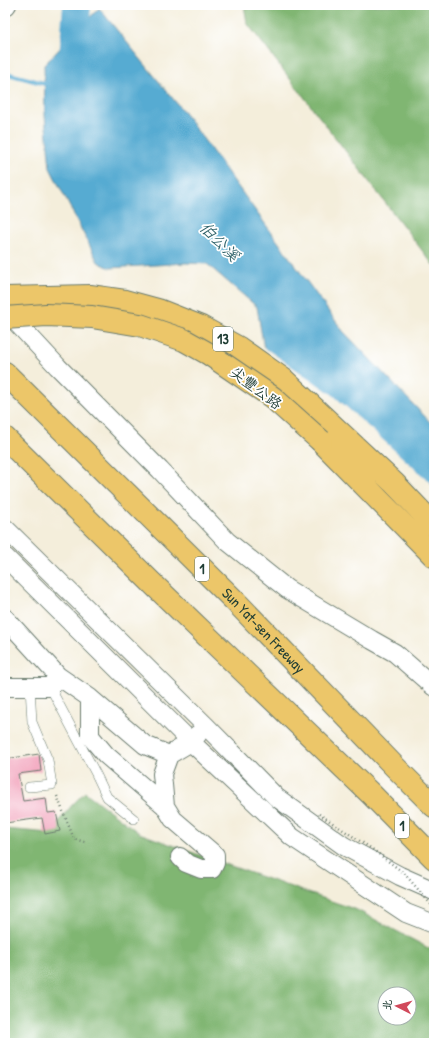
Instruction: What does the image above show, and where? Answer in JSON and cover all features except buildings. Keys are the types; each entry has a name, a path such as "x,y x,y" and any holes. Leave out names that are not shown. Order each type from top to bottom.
{"main road":[{"name":"尖豐公路","path":"5,298 90,296 125,301 158,310 201,327 239,348 283,380 395,484 434,525"},
{"name":"尖豐公路","path":"5,318 46,315 92,317 140,325 184,340 203,350 272,397 321,441 434,556"},
{"name":"Sun Yat-sen Freeway","path":"5,373 236,602 434,806"},
{"name":"1","path":"5,438 157,588 371,794 434,858"},
{"path":"395,484 434,505"}],"street":[{"path":"5,310 58,367 160,470 227,541 287,589 395,653 434,687"},
{"path":"5,528 276,797 344,846 400,876 434,891"},
{"path":"5,557 190,742 292,837 406,913 432,920"},
{"path":"5,618 54,682 90,698 145,745 169,755"},
{"path":"5,687 30,687 54,682"},
{"path":"90,698 90,736 106,754 165,806 173,819 215,855 215,863 212,869 201,869 186,863 180,858"},
{"path":"165,806 162,774 169,755 190,742 206,726"}],"lane":[{"path":"54,682 107,797 134,819"},
{"path":"29,787 52,784 48,760 32,722 30,687"}],"path":[{"path":"52,784 74,839 85,842"},
{"path":"320,814 372,849 404,873 432,920"}],"green space":[{"path":"244,5 434,5 434,266 247,23"},
{"path":"85,792 139,833 357,910 434,951 434,1043 5,1043 5,829 49,833"}],"water":[{"path":"99,8 183,111 343,331 434,426 434,526 267,367 257,307 207,264 186,263 110,268 98,262 50,168 45,116 44,65"}],"pier":[{"path":"262,346 333,395 434,486 434,528 430,529 312,433 265,368"}],"waterway":[{"name":"伯公溪","path":"72,72 77,5"},
{"path":"5,73 50,85"}]}
